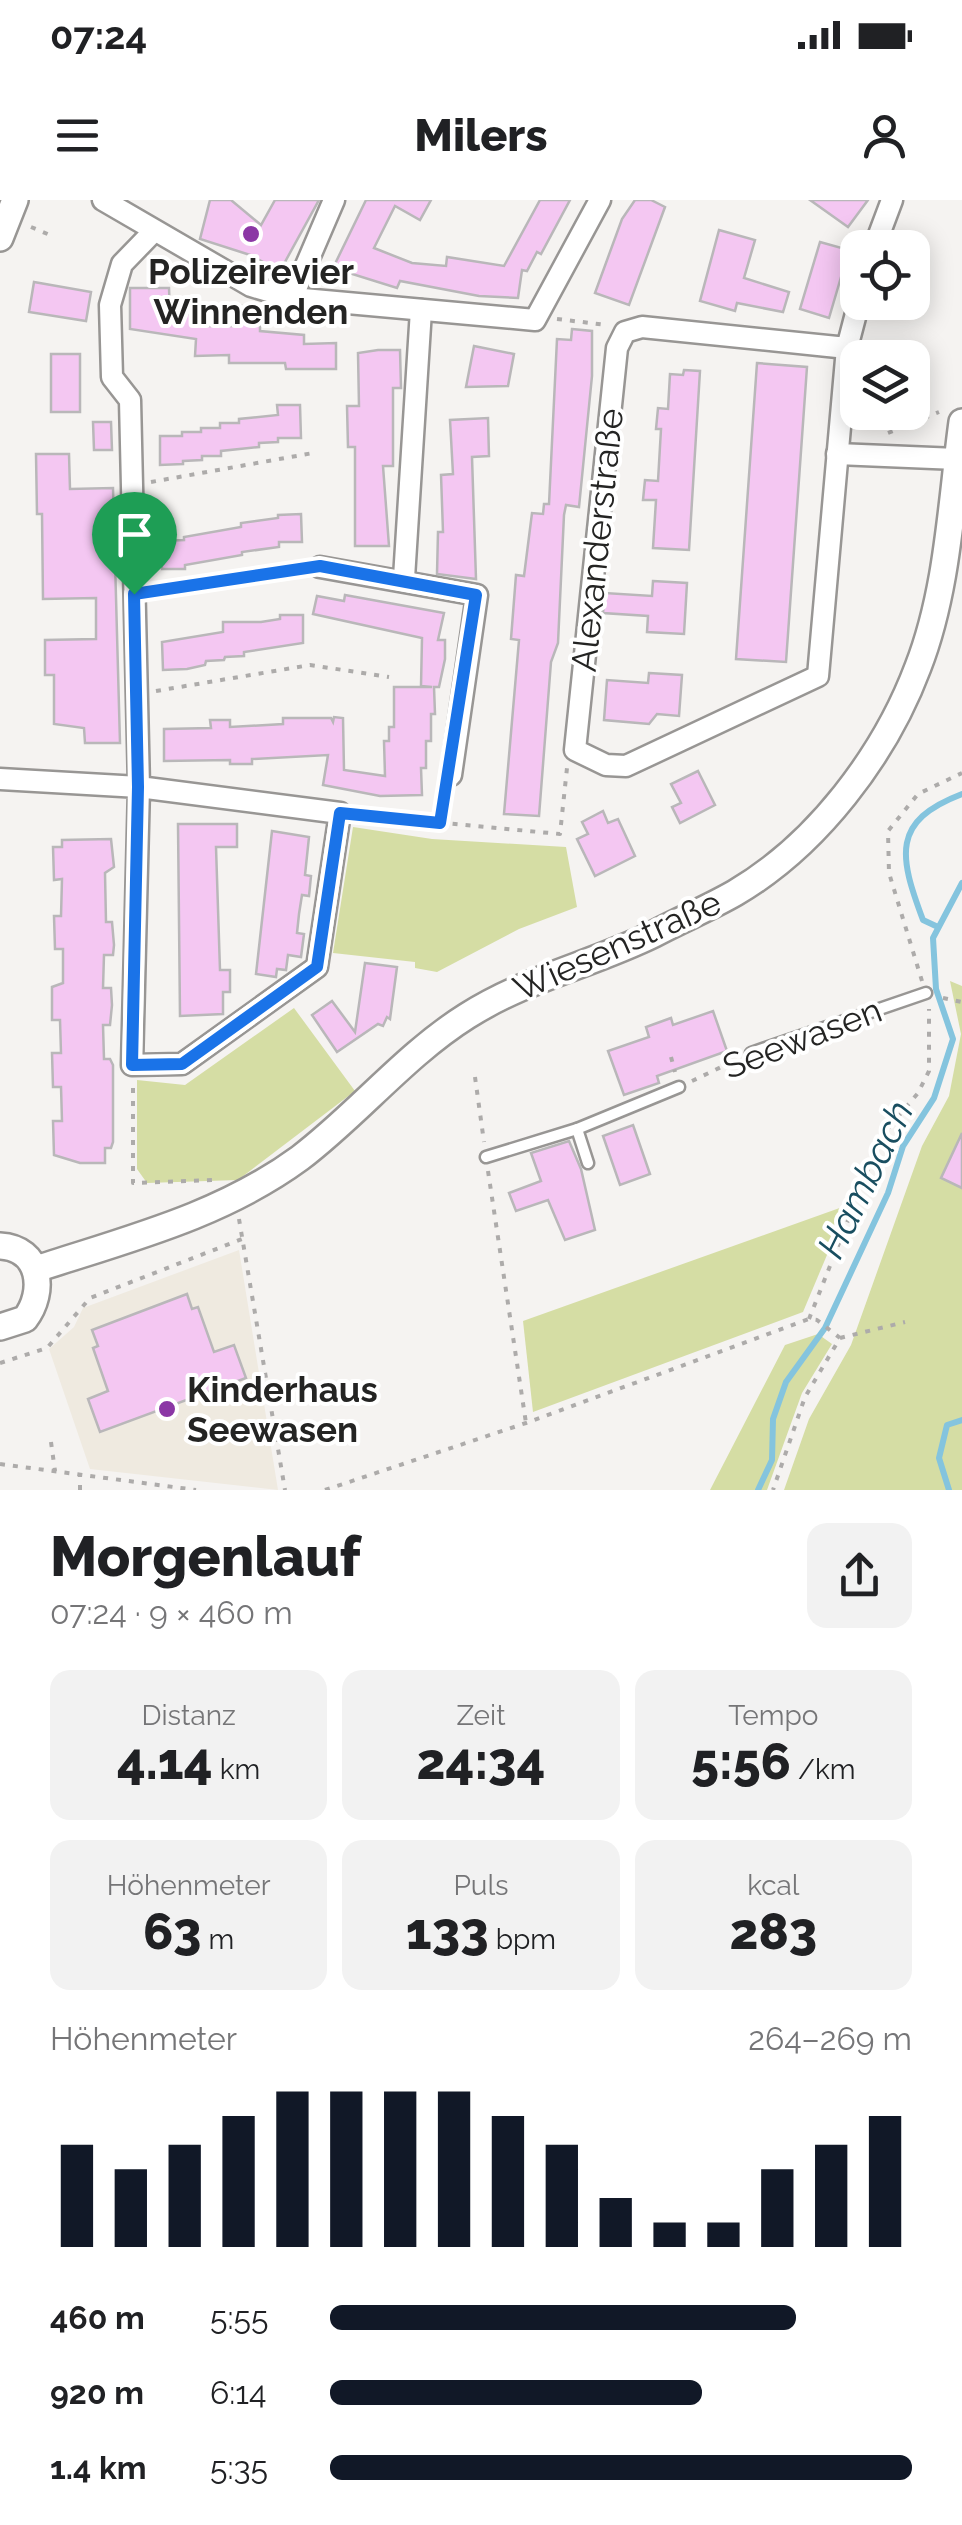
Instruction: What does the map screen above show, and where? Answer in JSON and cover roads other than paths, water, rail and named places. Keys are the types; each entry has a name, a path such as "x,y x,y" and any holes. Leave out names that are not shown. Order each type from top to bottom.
{"street":[{"path":"0,238 14,200"},
{"path":"103,200 252,286 292,298 536,320 600,200"},
{"path":"292,298 334,200"},
{"path":"881,230 892,200"},
{"path":"0,780 138,787 340,813 317,967 182,1064 132,1065 138,787 130,400 112,377 110,306 122,264 154,230"},
{"path":"404,578 421,310"},
{"name":"Alexanderstraße","path":"837,454 818,676 626,766 606,765 575,750 617,348 625,332 642,327 840,347"},
{"name":"Wiesenstraße","path":"36,1269 191,1219 236,1198 340,1126 421,1050 464,1018 518,985 642,940 737,892 817,828 874,754 918,667 944,562 957,459 953,416"},
{"path":"840,422 837,454 957,459"},
{"path":"320,566 404,578 476,595 451,775"},
{"path":"0,1246 24,1255 36,1269 39,1286 31,1310 16,1324 0,1328"}],"lane":[{"name":"Seewasen","path":"750,1053 926,993"},
{"name":"Seewasen","path":"486,1158 577,1128 679,1086"},
{"path":"577,1128 588,1163"}],"waterway":[{"path":"938,927 923,920 909,877 907,843 923,816 962,794"},
{"name":"Hambach","path":"758,1490 772,1460 773,1419 786,1382 825,1328 888,1193 903,1146 934,1098 953,1039 936,989 933,938 962,883"},
{"path":"949,1490 939,1458 947,1425 962,1420"}],"place":[{"name":"Polizeirevier Winnenden","path":"251,234"},
{"name":"Kinderhaus Seewasen","path":"167,1409"}]}
